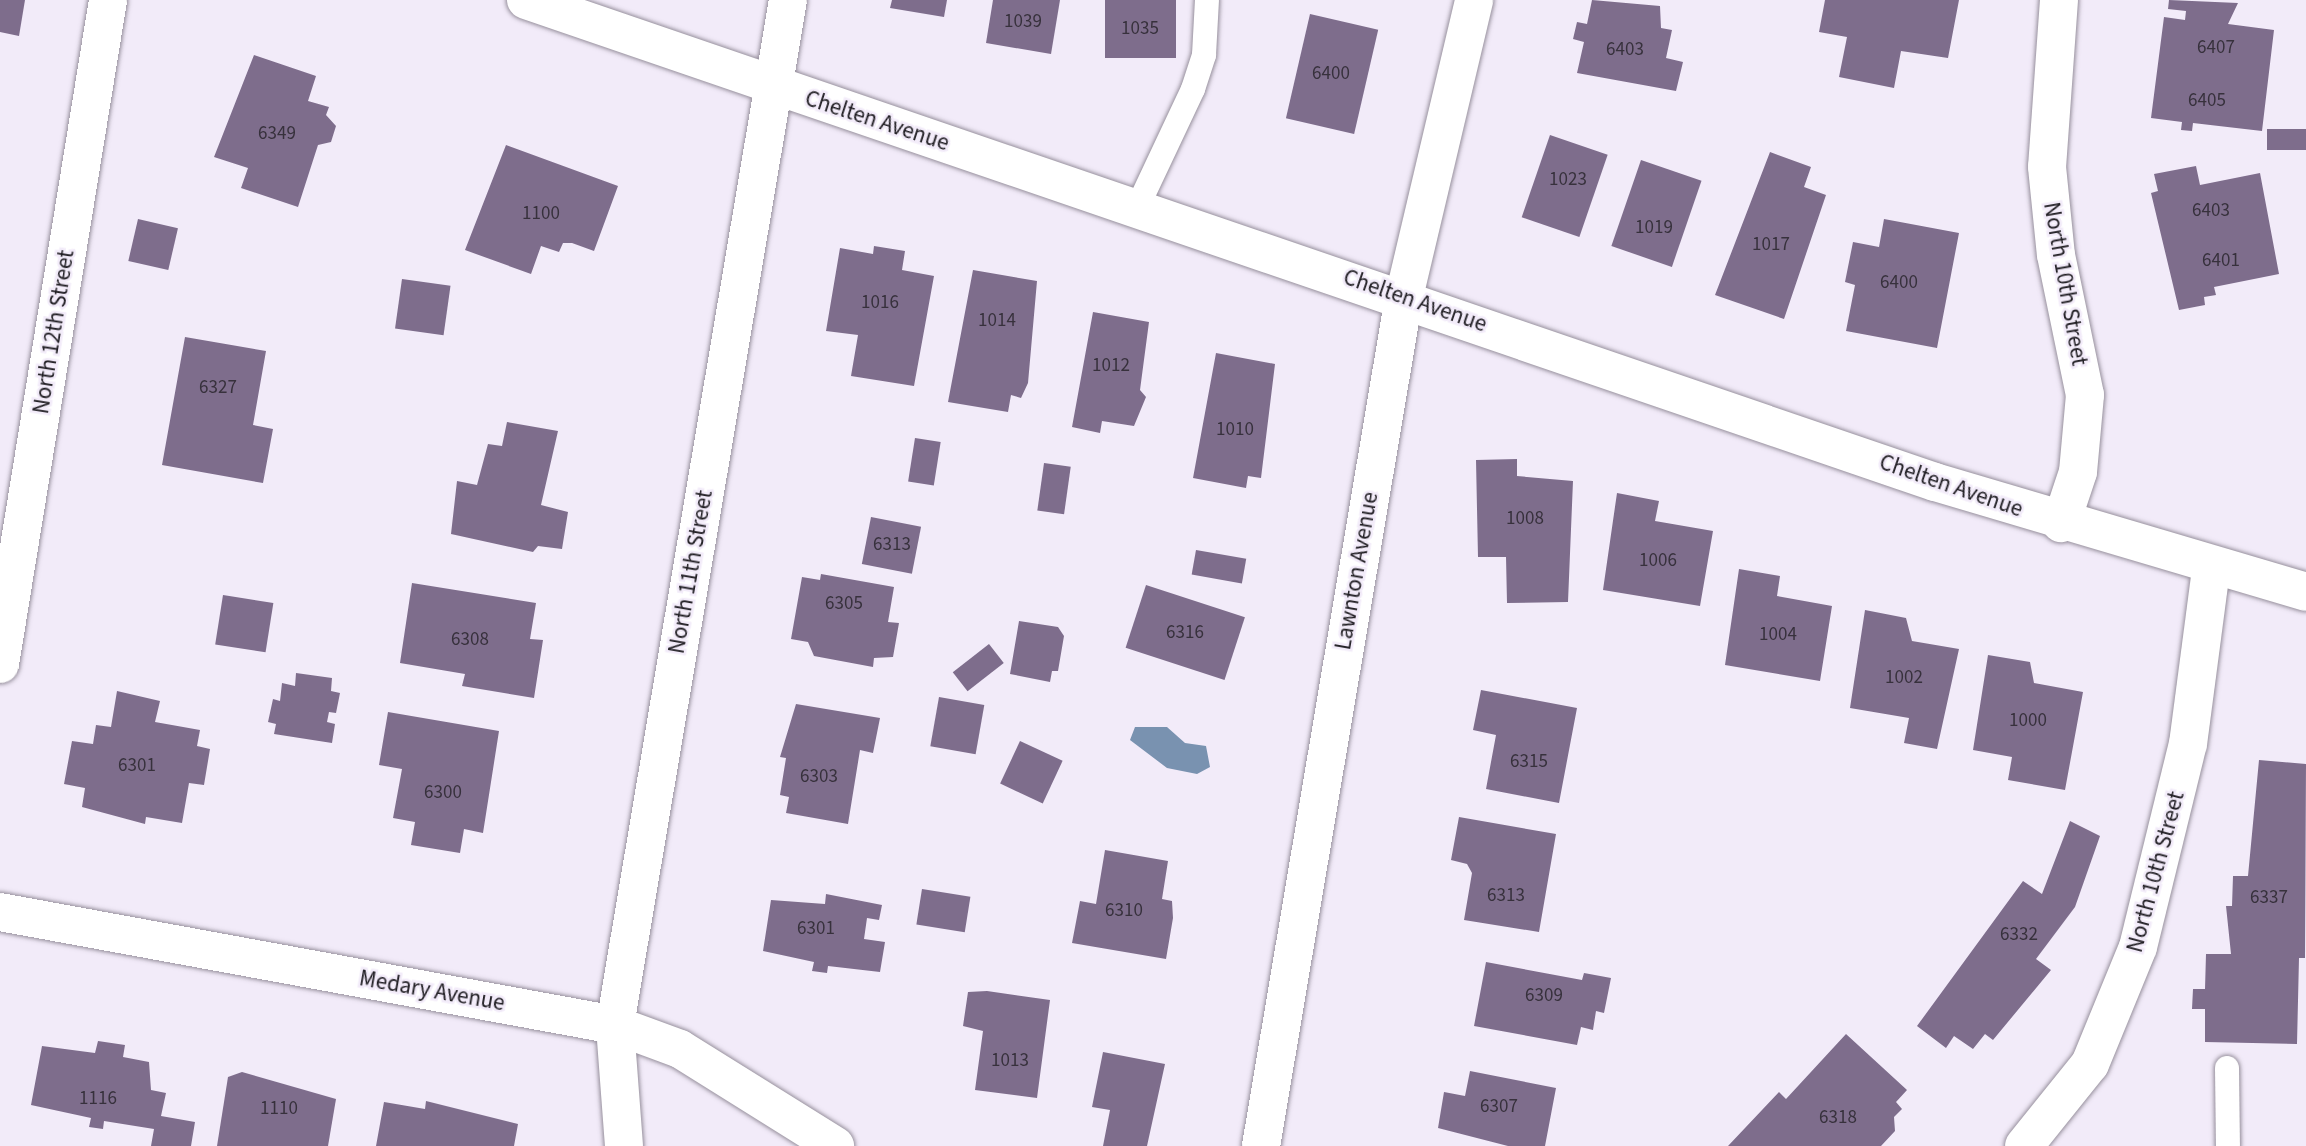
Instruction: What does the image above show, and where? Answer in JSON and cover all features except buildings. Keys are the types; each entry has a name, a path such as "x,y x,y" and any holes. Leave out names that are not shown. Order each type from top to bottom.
{"street":[{"name":"North 12th Street","path":"0,664 108,0"},
{"name":"Chelten Avenue","path":"526,0 774,87 1404,297 2061,523 2211,569 2306,592"},
{"name":"North 11th Street","path":"624,1146 615,1025 788,0"},
{"name":"Lawnton Avenue","path":"1261,1146 1404,297 1474,0"},
{"name":"North 10th Street","path":"2059,0 2047,167 2056,255 2085,395 2078,472 2061,523"},
{"name":"North 10th Street","path":"2038,1142 2090,1064 2138,947 2188,744 2211,569"},
{"name":"Medary Avenue","path":"0,912 615,1025 680,1049 835,1146"}],"lane":[{"path":"1138,208 1193,89 1204,55 1207,0"},
{"path":"2227,1068 2228,1146"}],"water":[{"path":"1135,727 1167,727 1185,743 1206,746 1210,767 1197,774 1167,768 1130,740"}]}
